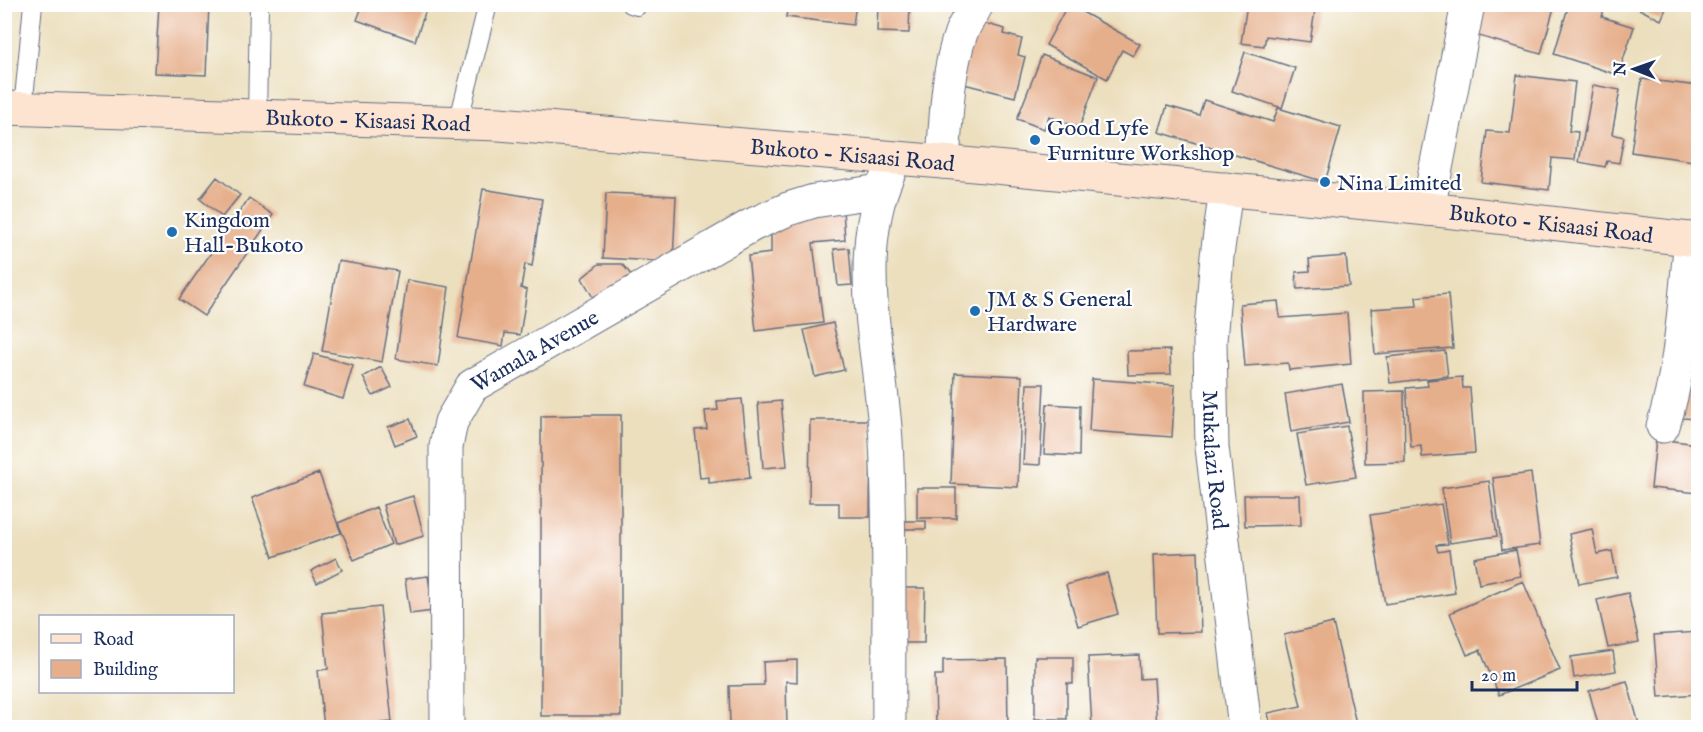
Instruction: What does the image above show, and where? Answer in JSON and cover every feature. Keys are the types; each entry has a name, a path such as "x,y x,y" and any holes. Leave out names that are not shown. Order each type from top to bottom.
{"main road":[{"name":"Bukoto - Kisaasi Road","path":"14,109 499,124 896,157 1226,189 1428,209 1694,240"}],"street":[{"path":"943,162 946,114 954,57 962,32 977,4"},
{"path":"1428,209 1467,4"},
{"path":"889,728 889,547 886,441 882,387 875,342 870,251 880,191 896,157"},
{"name":"Mukalazi Road","path":"1226,189 1217,256 1210,341 1212,447 1245,728"},
{"name":"Wamala Avenue","path":"447,728 446,447 451,422 472,386 752,225 788,209 814,201 880,191"},
{"path":"1663,426 1681,336 1694,240"}],"lane":[{"path":"14,109 33,4"},
{"path":"257,117 260,4"},
{"path":"458,123 488,4"}],"building":[{"path":"159,4 209,4 206,75 155,73"},
{"path":"363,4 428,4 415,41 357,20"},
{"path":"788,4 856,4 853,25 786,17"},
{"path":"878,4 910,4 909,33 877,32"},
{"path":"1068,4 1140,44 1133,56 1122,50 1107,79 1046,45"},
{"path":"1247,4 1316,4 1310,42 1266,36 1264,46 1241,43"},
{"path":"1480,4 1555,4 1541,54 1472,34"},
{"path":"1569,4 1605,4 1602,17 1634,27 1618,75 1554,54"},
{"path":"1629,4 1668,4 1661,20"},
{"path":"976,21 1005,29 1004,34 1022,39 1018,55 1025,57 1015,97 960,83"},
{"path":"1245,52 1295,68 1282,108 1232,91"},
{"path":"1042,55 1098,77 1079,128 1049,116 1044,129 1017,119"},
{"path":"1517,75 1575,82 1569,131 1578,132 1575,160 1552,158 1549,190 1481,182 1487,131 1510,133"},
{"path":"1642,79 1698,86 1698,139 1696,139 1693,161 1631,152"},
{"path":"1593,85 1620,90 1612,134 1624,137 1619,163 1607,161 1605,167 1579,162"},
{"path":"1204,100 1273,122 1278,108 1341,127 1325,182 1159,132 1167,106 1199,115"},
{"path":"217,177 240,195 222,217 200,199"},
{"path":"483,189 542,199 532,266 525,264 521,288 527,290 520,335 505,333 503,346 458,338"},
{"path":"606,193 676,196 673,262 603,258"},
{"path":"249,198 273,215 204,316 179,299"},
{"path":"843,209 845,240 813,243 823,323 756,331 748,256 771,253 771,222"},
{"path":"849,248 852,285 838,286 834,249"},
{"path":"1346,256 1349,286 1297,289 1296,272 1310,271 1309,259"},
{"path":"338,261 398,271 382,362 322,351"},
{"path":"599,264 622,264 634,278 595,301 582,278"},
{"path":"407,280 449,287 438,366 396,359"},
{"path":"1448,294 1453,348 1375,354 1371,309 1417,306 1416,297"},
{"path":"1278,301 1280,318 1347,313 1351,364 1289,370 1288,363 1245,366 1240,304"},
{"path":"833,323 844,370 815,377 804,330"},
{"path":"1698,326 1698,369 1688,369"},
{"path":"1170,350 1171,374 1128,375 1127,351"},
{"path":"1445,351 1448,376 1390,383 1387,357"},
{"path":"314,354 353,365 343,399 304,387"},
{"path":"381,367 392,387 373,396 363,377"},
{"path":"955,373 1022,376 1018,487 951,484"},
{"path":"1462,377 1463,388 1470,388 1475,453 1422,457 1421,446 1411,447 1406,388 1428,386 1427,380"},
{"path":"1684,377 1698,377 1698,419 1683,418"},
{"path":"1092,379 1175,385 1172,437 1089,431"},
{"path":"1027,384 1044,384 1040,465 1023,464"},
{"path":"1342,384 1349,422 1291,432 1285,394"},
{"path":"1404,391 1405,462 1365,463 1364,392"},
{"path":"742,399 750,478 709,483 709,477 700,478 695,430 707,429 705,411 718,410 717,401"},
{"path":"781,401 787,466 763,468 758,403"},
{"path":"1047,404 1080,406 1079,456 1044,454"},
{"path":"621,415 621,716 541,716 541,416"},
{"path":"410,419 417,436 395,445 388,427"},
{"path":"810,420 871,420 870,517 839,517 839,503 809,503"},
{"path":"1347,426 1356,477 1306,485 1297,434"},
{"path":"1656,439 1698,444 1698,493 1651,488"},
{"path":"319,473 341,533 273,557 252,498"},
{"path":"1531,473 1540,545 1502,550 1493,478"},
{"path":"1489,481 1497,536 1450,543 1442,488"},
{"path":"917,488 956,488 956,518 917,518"},
{"path":"1244,495 1300,495 1301,525 1245,526"},
{"path":"413,496 424,536 394,545 383,505"},
{"path":"1441,504 1448,544 1436,545 1438,552 1449,550 1455,593 1385,604 1370,515"},
{"path":"376,507 391,544 354,560 338,523"},
{"path":"899,521 926,521 926,529 898,529"},
{"path":"1592,529 1597,554 1612,551 1617,577 1579,584 1569,534"},
{"path":"1516,550 1521,576 1479,584 1474,558"},
{"path":"1198,552 1201,632 1157,633 1154,554"},
{"path":"336,558 342,570 317,583 311,571"},
{"path":"1107,573 1118,614 1078,626 1066,585"},
{"path":"428,576 433,611 410,614 405,579"},
{"path":"1523,581 1560,670 1499,695 1480,650 1467,655 1450,613"},
{"path":"900,588 925,588 924,643 900,643"},
{"path":"1628,593 1639,642 1608,648 1597,600"},
{"path":"380,607 392,722 324,728 318,670 328,669 322,613"},
{"path":"1333,623 1357,728 1271,728 1268,713 1301,706 1284,635"},
{"path":"1698,632 1698,694 1659,697 1654,635"},
{"path":"1613,651 1616,671 1574,678 1571,657"},
{"path":"1139,655 1140,679 1154,678 1157,728 1092,728 1088,657"},
{"path":"1035,657 1073,657 1073,684 1067,683 1067,719 1035,719"},
{"path":"1007,659 1008,728 936,728 935,675 943,675 943,660"},
{"path":"797,660 797,682 786,681 787,728 730,728 729,686 764,685 763,662"},
{"path":"1627,681 1640,728 1599,728 1589,691"}],"place":[{"name":"Good Lyfe Furniture Workshop","path":"1035,140"},
{"name":"Nina Limited","path":"1325,182"},
{"name":"Kingdom Hall-Bukoto","path":"172,232"},
{"name":"JM & S General Hardware","path":"975,311"}]}
